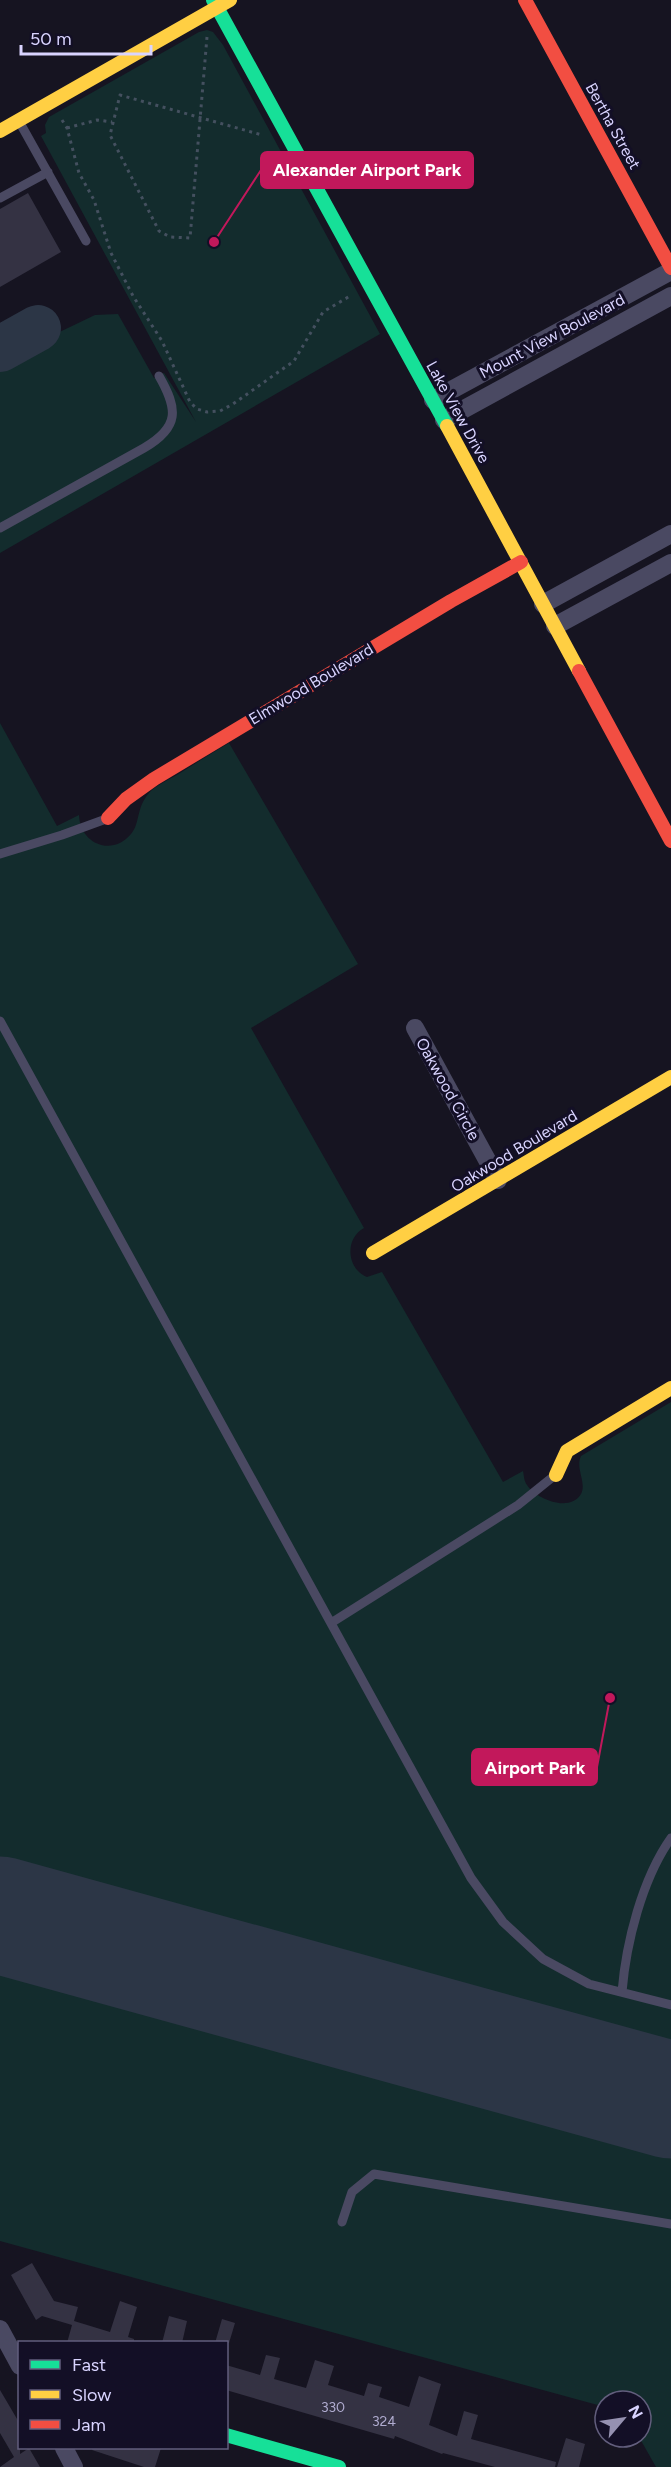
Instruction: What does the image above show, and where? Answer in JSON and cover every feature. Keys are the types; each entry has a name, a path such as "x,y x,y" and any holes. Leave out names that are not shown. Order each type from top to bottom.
{"street":[{"path":"0,130 215,4 230,0"},
{"name":"Bertha Street","path":"525,0 671,270"},
{"name":"Lake View Drive","path":"215,4 555,626 663,807 669,833"},
{"name":"Mount View Boulevard","path":"433,400 671,270"},
{"name":"Mount View Boulevard","path":"444,420 671,296"},
{"path":"543,604 671,534"},
{"name":"Elmwood Boulevard","path":"108,818 130,795 154,779 451,601 521,562"},
{"path":"555,626 671,563"},
{"name":"Oakwood Circle","path":"415,1028 498,1180"},
{"name":"Oakwood Boulevard","path":"373,1253 671,1077"},
{"path":"556,1475 567,1451 671,1388"},
{"path":"0,2329 12,2364"},
{"path":"228,2436 339,2467"},
{"path":"65,2449 74,2467"}],"lane":[{"path":"18,120 86,241"},
{"path":"0,198 48,172"},
{"path":"0,528 162,436 170,424 174,406 159,376"},
{"path":"0,854 108,818"},
{"path":"0,1021 471,1878 503,1922 543,1959 589,1984 671,2005"},
{"path":"331,1623 518,1505 556,1475"},
{"path":"622,1992 627,1953 640,1908 657,1861 671,1838"},
{"path":"342,2222 352,2192 374,2174 671,2224"}],"path":[{"path":"208,35 200,118 190,238 170,237 159,231 112,143 110,135 112,122 120,95 200,118 262,135"},
{"path":"60,118 68,128 79,173 94,200 111,253 133,296 162,341 190,402 197,409 214,412 228,407 291,364 304,348 323,312 350,296"},
{"path":"68,128 97,120 112,122"}],"green space":[{"path":"207,30 213,32 223,45 380,334 0,553 0,365 45,339 95,315 118,314 154,378 164,373 196,422 41,136 46,133 45,125 49,117 199,32"},
{"path":"0,723 57,826 79,815 81,825 91,840 106,846 115,845 131,834 143,801 153,789 229,743 358,964 251,1028 364,1228 353,1239 351,1246 350,1254 355,1268 367,1277 382,1272 503,1482 523,1471 526,1483 531,1490 545,1499 561,1503 576,1500 581,1494 583,1485 579,1465 581,1456 671,1402 671,2067 0,1880"},
{"path":"0,1959 671,2143 671,2467 656,2467 646,2449 653,2449 653,2389 593,2389 593,2404 0,2241"}],"building":[{"path":"28,193 61,252 0,287 0,209"},
{"path":"32,2263 54,2301 78,2307 74,2321 110,2332 120,2301 137,2307 128,2337 134,2341 68,2341 72,2325 42,2316 36,2320 11,2275"},
{"path":"169,2316 187,2321 182,2341 163,2341"},
{"path":"222,2319 235,2323 229,2343 228,2341 216,2341"},
{"path":"266,2355 280,2358 274,2379 306,2388 315,2360 334,2366 328,2385 364,2396 368,2383 382,2387 379,2397 409,2407 419,2376 441,2384 429,2425 457,2436 464,2411 478,2415 471,2439 556,2462 555,2467 495,2467 442,2454 395,2436 394,2439 228,2391 228,2366 260,2375"},
{"path":"0,2390 18,2421 20,2454 30,2449 40,2467 0,2467 14,2457 0,2433"},
{"path":"566,2438 585,2444 579,2467 557,2467"},
{"path":"161,2449 155,2467 144,2467 92,2450"}],"taxiway":[{"path":"0,349 38,328"}],"runway":[{"path":"0,1915 671,2100"}],"traffic: fast":[{"path":"213,0 447,426"},
{"path":"228,2436 339,2467"}],"traffic: slow":[{"path":"0,131 230,0"},
{"path":"447,426 579,671"},
{"path":"373,1253 671,1077"},
{"path":"556,1475 567,1451 671,1388"}],"traffic: jam":[{"path":"525,0 671,268"},
{"path":"108,818 126,799 154,779 451,601 521,562"},
{"path":"579,671 671,841"}],"place":[{"name":"Alexander Airport Park","path":"214,242"},
{"name":"Airport Park","path":"610,1698"}]}
